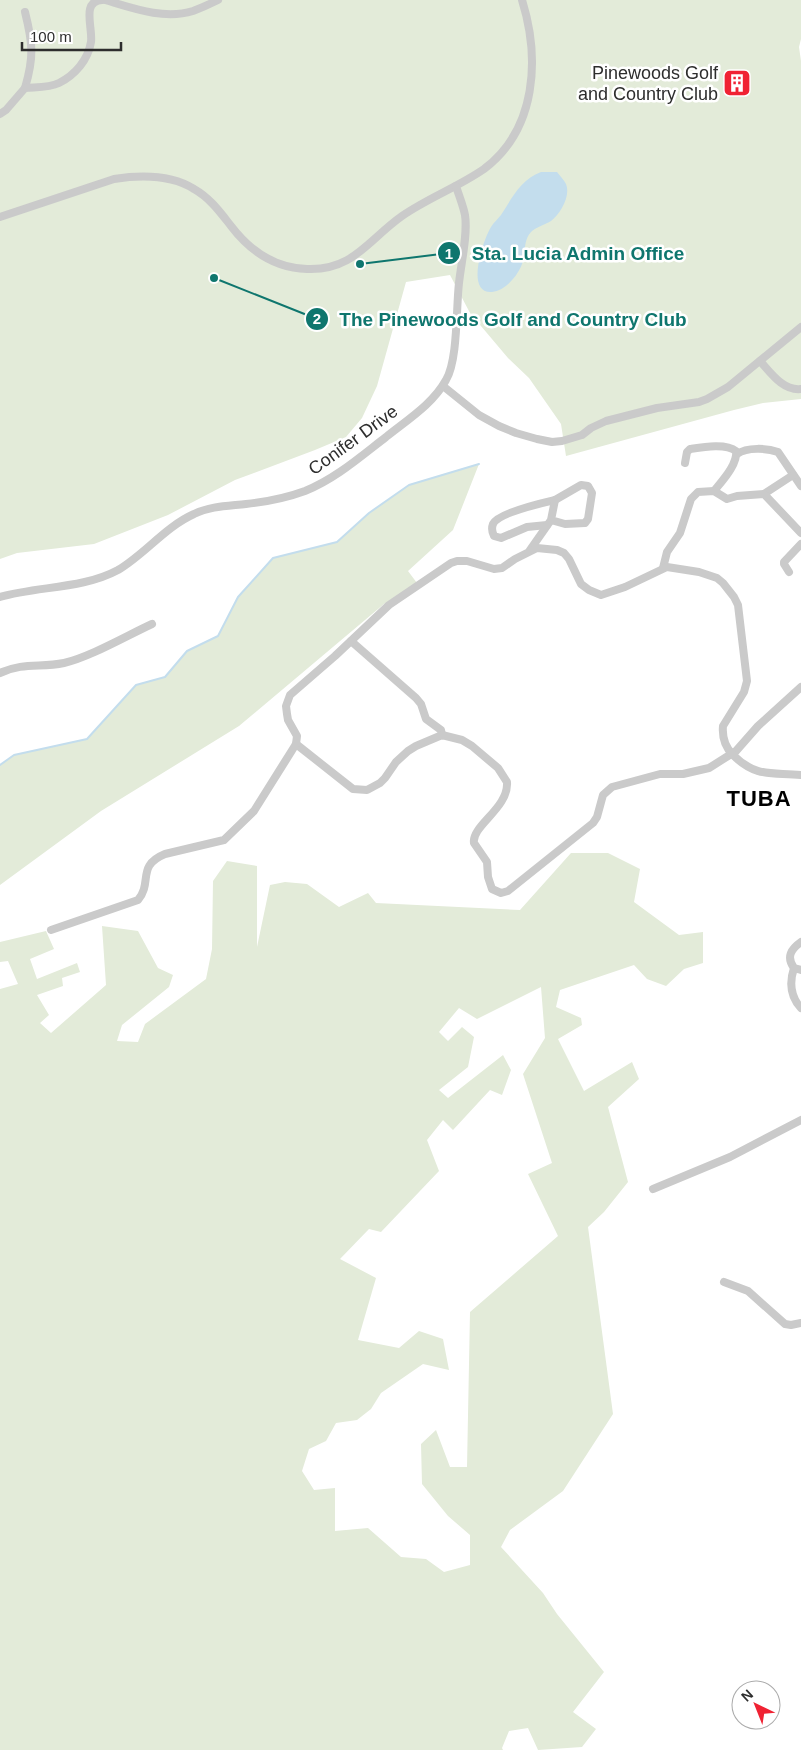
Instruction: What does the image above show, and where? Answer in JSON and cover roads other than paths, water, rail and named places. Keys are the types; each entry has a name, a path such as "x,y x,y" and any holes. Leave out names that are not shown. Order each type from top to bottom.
{"street":[{"path":"25,88 59,84 72,75 83,62 91,41 89,10 97,0 104,0 160,14 182,13 201,3 218,0"},
{"path":"0,217 114,179 132,176 168,179 194,188 208,199 245,242 263,257 285,267 307,269 338,266 349,260 406,214 485,168 504,150 514,136 524,115 528,100 533,63 532,45 522,0"},
{"path":"0,114 25,88 31,66 32,50 25,12"},
{"name":"Conifer Drive","path":"0,597 16,592 85,581 117,570 194,513 212,508 280,498 321,484 343,470 418,412 442,386 451,370 464,248 465,216 456,186"},
{"path":"442,386 479,415 500,426 516,433 552,442 562,441 582,435 591,428 606,421 627,415 657,408 699,402 728,387 801,326"},
{"path":"760,361 782,384 795,390 801,389"},
{"path":"685,463 690,449 734,448 737,454"},
{"path":"714,491 737,454 745,450 778,452 801,486"},
{"path":"663,568 667,552 680,533 693,496 698,492 714,491 727,499 737,496 764,494 793,475"},
{"path":"581,485 588,486 592,493 588,519 585,523 549,523 527,527 501,538 494,536 492,525 499,518 527,507 555,500 581,485"},
{"path":"764,494 801,533"},
{"path":"528,552 549,523 555,500"},
{"path":"789,572 784,562 801,544"},
{"path":"51,930 138,900 142,893 150,864 157,857 224,840 254,810 296,744 297,736 288,720 286,706 290,695 390,606 451,563 457,561 494,569 502,568 537,548 547,548 564,553 570,559 581,584 601,595 625,587 663,568 684,569 717,578 729,589 738,605 747,681 744,692 723,726 724,739 732,754 745,766 759,772 801,775"},
{"path":"0,673 15,666 64,663 82,657 152,624"},
{"path":"351,641 416,698 426,719 441,730 442,735"},
{"path":"296,744 353,789 367,790 385,778 396,762 408,751 442,735 462,740 472,746 498,768 506,778 507,787 505,795 473,839 476,847 487,862 488,877 492,889 501,893 508,891 592,823 597,817 603,795 612,786 660,774 683,774 703,771 732,754 763,721 801,687"},
{"path":"801,942 790,954 790,964 797,969 791,982 791,990 793,997 801,1008"},
{"path":"654,1189 730,1156 801,1120"},
{"path":"724,1282 748,1291 785,1324 801,1323"}],"water":[{"path":"541,172 557,172 564,181 567,194 564,204 551,221 528,235 521,266 512,281 497,291 484,290 479,284 478,264 488,233 522,184"}],"waterway":[{"path":"0,765 14,755 87,739 136,685 165,677 187,651 218,636 238,597 273,558 337,542 369,513 409,485 479,464"}],"place":[{"name":"Pinewoods Golf and Country Club","path":"737,83"},
{"name":"Sta. Lucia Admin Office","path":"360,264"},
{"name":"The Pinewoods Golf and Country Club","path":"214,278"}],"district":[{"name":"TUBA","path":"759,798"}]}
